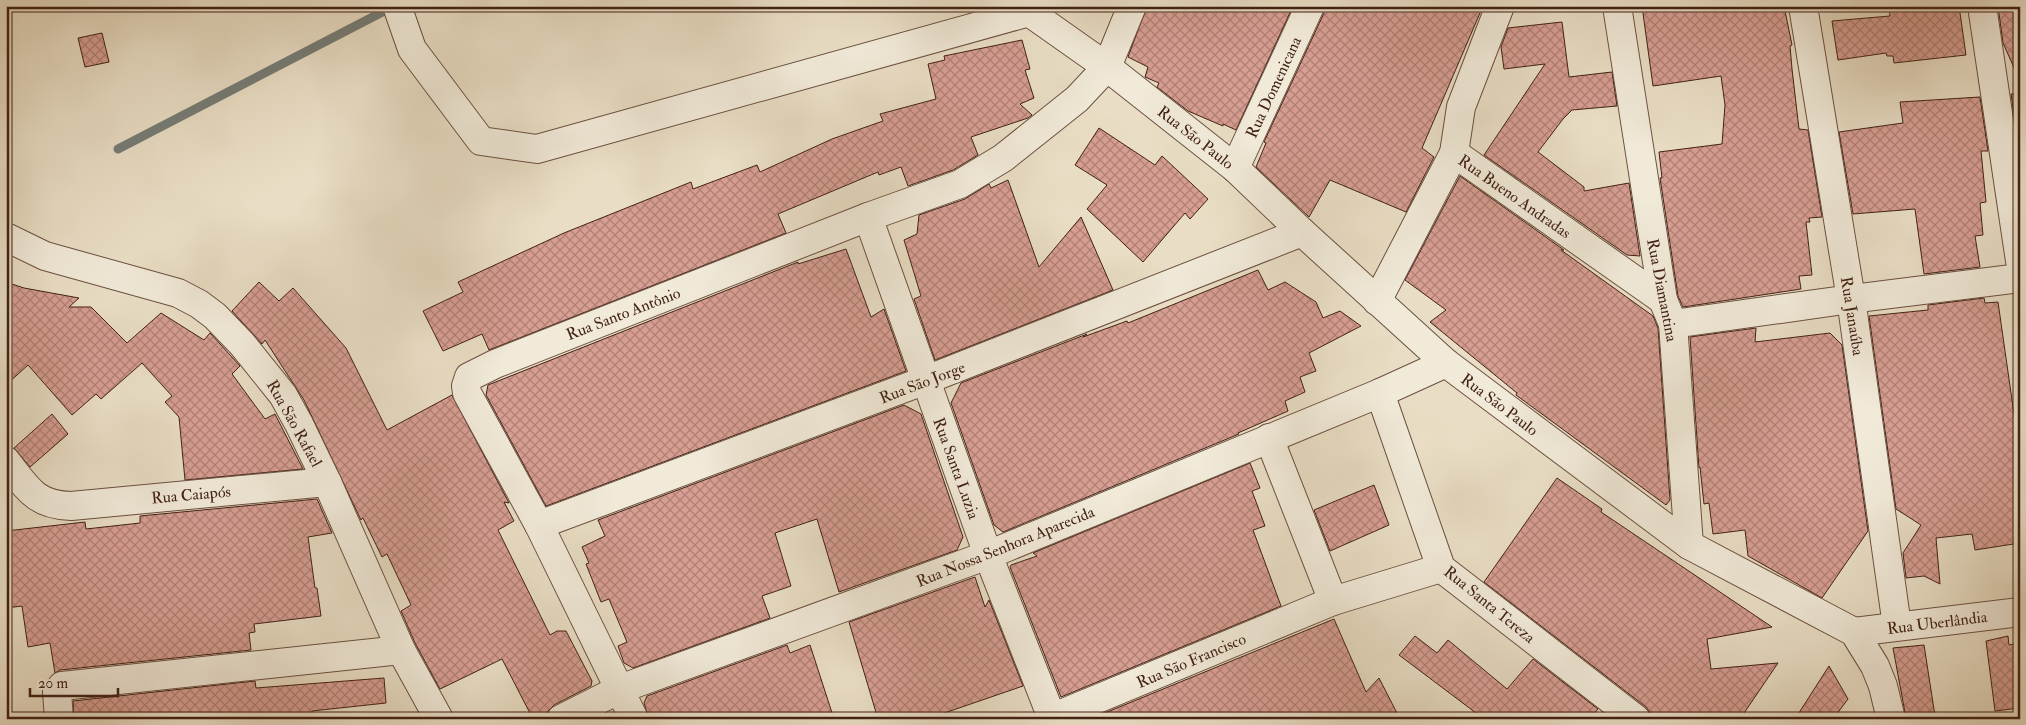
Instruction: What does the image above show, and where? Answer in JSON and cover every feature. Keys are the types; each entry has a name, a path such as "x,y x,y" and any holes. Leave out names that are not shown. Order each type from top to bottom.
{"street":[{"path":"1107,68 1132,6"},
{"name":"Rua Domenicana","path":"1235,168 1310,6"},
{"path":"1454,153 1461,107 1500,6"},
{"name":"Rua Diamantina","path":"1617,6 1668,312 1689,546"},
{"name":"Rua Janaúba","path":"1802,6 1850,299 1897,626"},
{"path":"1982,6 2020,261"},
{"path":"398,11 412,48 481,142 537,149 1030,9"},
{"name":"Rua São Paulo","path":"1030,9 1235,168 1302,232 1446,363 1689,546 1854,632"},
{"name":"Rua Santo Antônio","path":"634,719 539,526 467,393 466,383 471,375 494,364 868,217 960,184 1003,158 1077,99 1107,68"},
{"name":"Rua Bueno Andradas","path":"1377,301 1454,153 1668,312"},
{"name":"Rua Santa Luzia","path":"868,217 988,555 1050,718"},
{"name":"Rua São Jorge","path":"539,526 926,380 1302,232"},
{"name":"Rua São Rafael","path":"6,237 44,256 178,292 215,316 248,350 283,394 327,482 401,650 439,719"},
{"path":"1668,312 1850,299 2020,278"},
{"name":"Rua Nossa Senhora Aparecida","path":"561,719 620,689 988,555 1380,393 1446,363"},
{"name":"Rua Santa Tereza","path":"1380,393 1441,568 1636,719"},
{"path":"1269,438 1332,601"},
{"name":"Rua Caiapós","path":"6,461 33,493 44,502 70,506 327,482"},
{"name":"Rua São Francisco","path":"1050,718 1332,601 1441,568"},
{"name":"Rua Uberlândia","path":"1854,632 2020,612"},
{"path":"1854,632 1878,672 1891,719"},
{"path":"59,719 56,697 57,690 60,687 401,650"}],"building":[{"path":"1147,6 1293,6 1236,130 1188,111 1157,87 1159,83 1145,77 1148,67 1128,57"},
{"path":"1325,6 1483,6 1422,148 1434,157 1406,212 1330,180 1309,217 1256,167 1266,143 1264,142 1324,13"},
{"path":"1642,6 1730,6 1730,10 1784,6 1792,45 1790,46 1799,129 1808,130 1822,217 1809,218 1810,222 1806,222 1812,275 1799,276 1801,289 1683,307 1678,296 1660,178 1662,178 1659,152 1722,144 1725,105 1721,76 1653,86"},
{"path":"1889,6 1959,6 1966,55 1894,63 1893,56 1887,56 1886,53 1838,60 1832,21 1890,16"},
{"path":"1998,6 2020,6 2020,81 2003,43"},
{"path":"1562,22 1569,77 1612,72 1617,106 1572,110 1538,152 1584,187 1584,191 1629,183 1640,256 1627,255 1484,155 1545,64 1504,69 1501,47 1508,28"},
{"path":"102,33 109,62 85,67 78,38"},
{"path":"1022,40 1030,69 1025,70 1034,98 1020,104 1032,115 971,137 978,155 953,170 908,186 901,167 879,175 878,172 778,214 786,233 489,350 482,334 443,351 423,311 463,292 458,282 564,233 691,182 693,189 757,165 760,172 832,139 883,121 880,114 936,99 928,64 945,60 944,56"},
{"path":"2011,94 2020,94 2020,148 2019,148"},
{"path":"1980,97 1988,151 1981,151 1986,202 1980,203 1983,235 1975,236 1980,267 1924,274 1915,209 1853,214 1839,132 1903,123 1900,102"},
{"path":"1099,128 1155,165 1162,156 1208,199 1190,219 1185,213 1143,262 1087,209 1107,185 1075,165"},
{"path":"1460,176 1653,316 1658,328 1670,500 1666,505 1516,395 1517,393 1430,322 1446,310 1405,280"},
{"path":"1008,180 1039,267 1081,217 1113,290 935,360 914,299 921,296 904,240 917,234 919,215 965,199 989,184 991,188"},
{"path":"846,249 871,317 884,309 906,371 546,506 486,395 488,385 798,262 798,264"},
{"path":"1258,270 1268,290 1285,282 1316,302 1323,318 1340,311 1361,326 1309,353 1316,371 1300,377 1305,392 1285,401 1288,411 1239,434 1003,532 994,525 951,403 961,383 1087,334 1083,337 1127,321 1128,323"},
{"path":"6,282 24,288 79,298 69,307 91,307 127,343 161,313 204,340 210,333 240,366 232,374 265,419 275,414 303,469 185,480 179,417 165,402 172,396 142,363 101,399 96,394 72,415 28,365 6,385"},
{"path":"259,282 279,301 293,288 346,348 387,430 452,395 509,503 504,502 514,521 498,530 550,635 557,631 566,631 592,681 591,686 554,705 548,711 545,719 533,719 502,659 440,689 415,643 401,611 411,605 387,554 382,557 363,518 361,520 304,400 265,340 262,344 232,311"},
{"path":"1984,298 1985,303 1998,302 2020,456 2020,543 1975,550 1972,534 1936,538 1940,584 1924,576 1906,578 1903,553 1921,525 1896,509 1869,316 1928,310 1928,305"},
{"path":"1756,328 1755,342 1830,333 1842,345 1868,531 1822,598 1748,556 1745,530 1713,534 1709,503 1704,504 1699,468 1690,337"},
{"path":"904,405 921,414 963,537 957,550 839,592 817,519 775,533 791,586 762,596 770,618 633,668 624,663 618,646 627,642 609,599 601,602 586,564 589,563 582,547 605,536 598,520"},
{"path":"52,414 68,434 30,467 14,448"},
{"path":"1250,463 1260,488 1252,491 1265,526 1253,530 1281,606 1061,697 1010,567 1011,565 1037,556 1033,553"},
{"path":"1557,478 1602,509 1601,512 1772,627 1707,639 1711,669 1778,663 1740,719 1651,719 1646,707 1484,582"},
{"path":"1374,485 1389,525 1330,551 1314,510"},
{"path":"317,499 332,533 308,537 321,616 254,624 255,632 249,633 251,650 60,670 55,673 50,643 28,647 22,606 6,608 6,531 85,522 86,529 140,523 140,516"},
{"path":"975,577 985,607 989,600 1023,686 927,719 878,719 849,622"},
{"path":"1334,619 1366,692 1379,678 1400,719 1090,719"},
{"path":"1415,636 1437,653 1448,640 1507,689 1533,659 1598,709 1589,719 1484,719 1399,655"},
{"path":"2008,636 2009,645 2020,643 2020,708 1995,711 1986,641"},
{"path":"787,645 790,653 810,645 834,719 649,719 644,703 647,696"},
{"path":"1924,645 1935,716 1906,718 1893,648"},
{"path":"1829,666 1848,699 1833,719 1795,719"},
{"path":"384,678 386,703 312,711 312,719 74,719 73,701 255,681 256,688"}],"waterway":[{"path":"118,149 394,6"}]}
